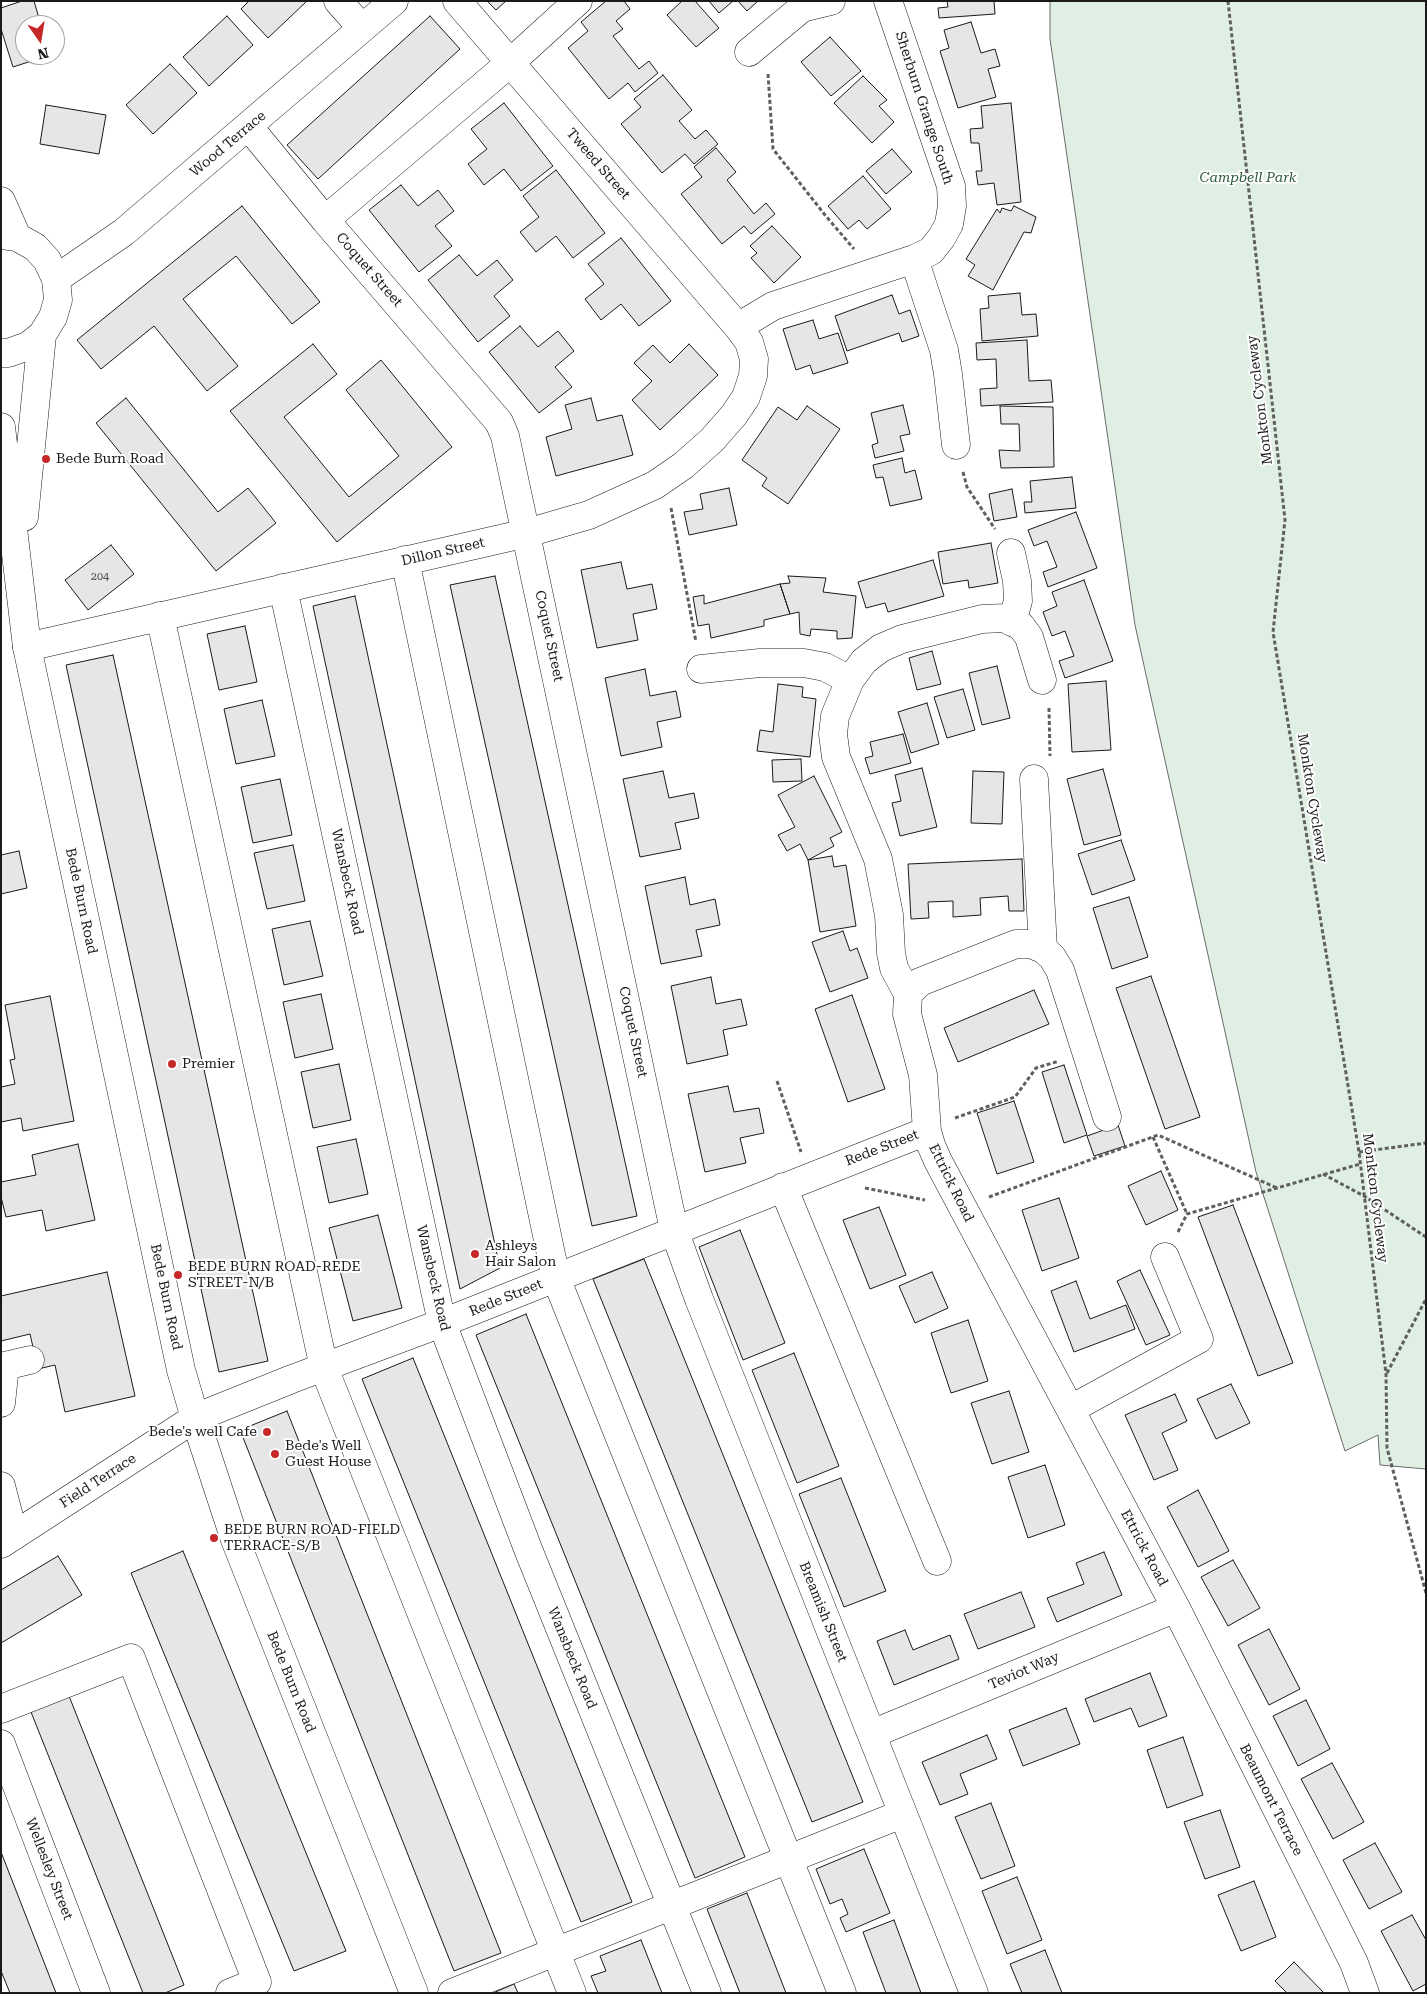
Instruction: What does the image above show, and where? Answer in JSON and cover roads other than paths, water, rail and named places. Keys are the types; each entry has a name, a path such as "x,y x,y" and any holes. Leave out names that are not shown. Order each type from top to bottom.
{"street":[{"path":"338,1 362,28"},
{"name":"Wood Terrace","path":"56,279 124,232 394,1"},
{"name":"Tweed Street","path":"457,1 738,327"},
{"path":"325,220 510,63 578,1"},
{"path":"757,46 802,8 831,1"},
{"name":"Sherburn Grange South","path":"738,327 773,306 914,259 931,250 942,237 949,224 952,206 951,186 888,1"},
{"name":"Coquet Street","path":"248,127 325,220 499,422 506,436 674,1230"},
{"path":"1,201 9,236 35,247 47,260 56,279 58,300 53,317 42,335 28,346 8,353 1,353"},
{"path":"914,259 944,350 956,445"},
{"name":"Dillon Street","path":"27,646 527,533 589,515 629,498 655,485 712,440 734,415 746,397 754,376 754,359 749,342 738,327"},
{"name":"Bede Burn Road","path":"18,573 42,335"},
{"name":"Bede Burn Road","path":"1,427 27,646 181,1370 194,1418 234,1537 414,1993"},
{"path":"1010,553 1017,581 1018,601 1012,622"},
{"path":"405,560 556,1278 842,1993"},
{"name":"Wansbeck Road","path":"283,588 442,1324 528,1549 707,1993"},
{"path":"160,616 324,1368 572,1993"},
{"path":"1042,680 1029,638 1021,626 1005,618 982,619 902,639 882,648 864,660 850,680 834,716 833,734 836,757 878,858 889,915 892,960 894,968 908,994 920,982 1016,944 1031,944 1043,949 1052,957 1060,970 1107,1117"},
{"path":"701,669 760,663 804,663 825,666 850,680"},
{"path":"1034,779 1043,949"},
{"name":"Ettrick Road","path":"908,994 907,1014 923,1075 927,1130 938,1161 1176,1608"},
{"name":"Rede Street","path":"194,1418 442,1324 927,1130"},
{"path":"784,1187 937,1561"},
{"name":"Breamish Street","path":"674,1230 699,1299 974,1993"},
{"path":"1070,1409 1199,1339 1166,1257"},
{"path":"1,1403 12,1364"},
{"name":"Field Terrace","path":"8,1540 194,1418"},
{"path":"1,1486 8,1540"},
{"name":"Teviot Way","path":"872,1734 1176,1608"},
{"name":"Beaumont Terrace","path":"1176,1608 1354,1963 1365,1993"},
{"path":"1,1709 131,1658 257,1982 230,1993"},
{"name":"Wellesley Street","path":"1,1744 96,1993"},
{"path":"452,1993 902,1814"}],"place":[{"name":"Bede Burn Road","path":"46,459"},
{"name":"Premier","path":"172,1064"},
{"name":"Ashleys Hair Salon","path":"475,1254"},
{"name":"BEDE BURN ROAD-REDE STREET-N/B","path":"178,1275"},
{"name":"Bede's well Cafe","path":"267,1432"},
{"name":"Bede's Well Guest House","path":"275,1454"},
{"name":"BEDE BURN ROAD-FIELD TERRACE-S/B","path":"214,1538"}],"park label":[{"name":"Campbell Park","path":"1248,178"}]}
